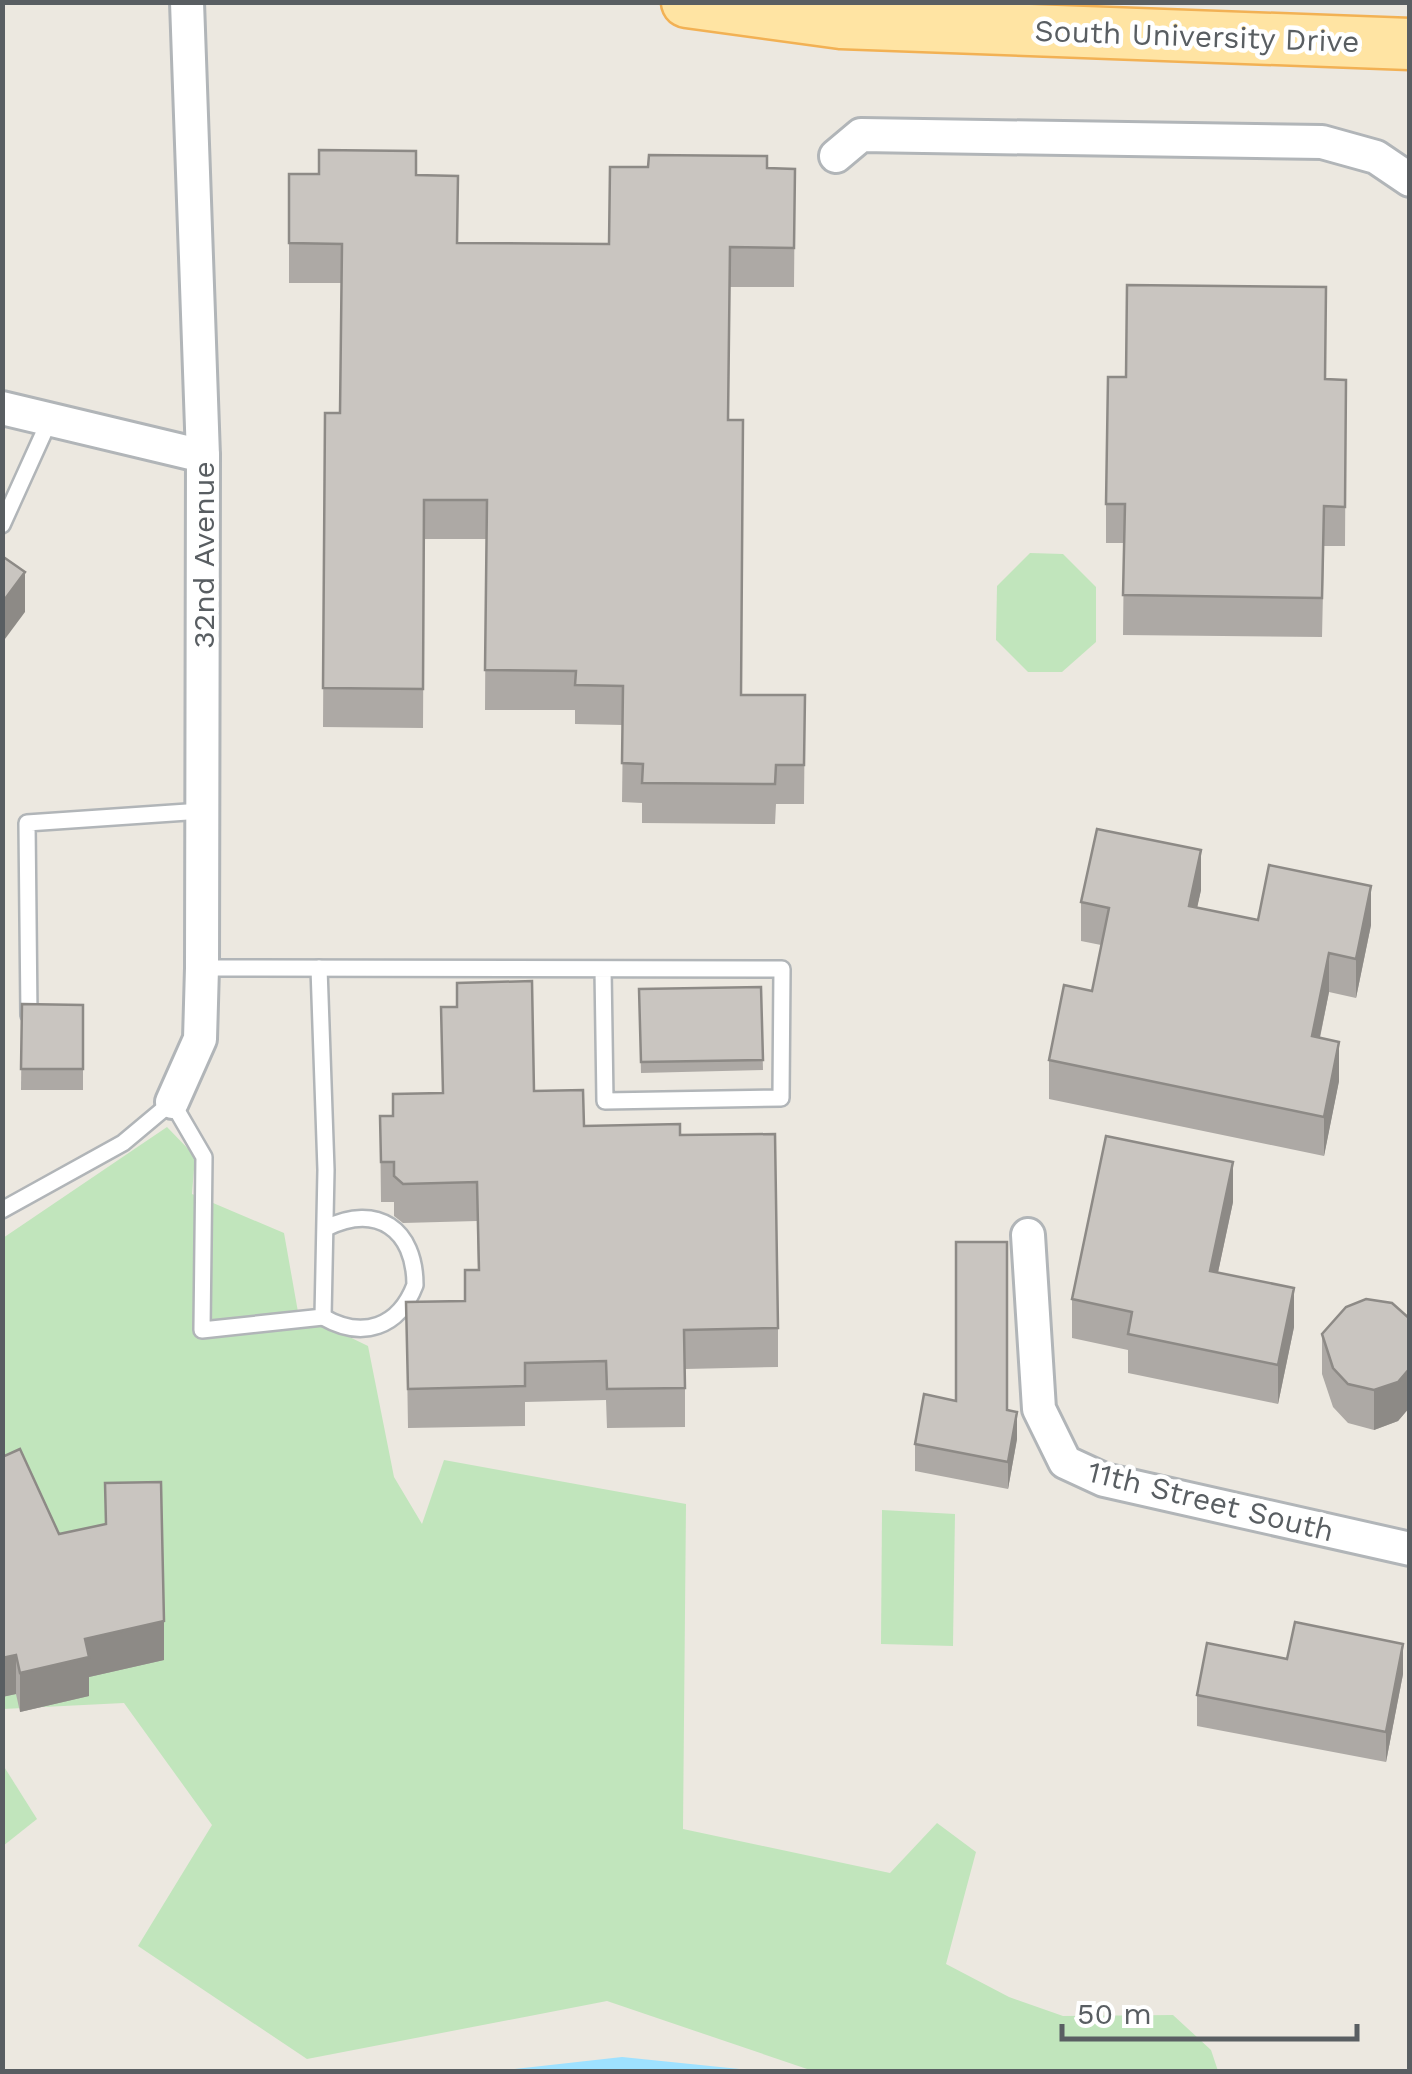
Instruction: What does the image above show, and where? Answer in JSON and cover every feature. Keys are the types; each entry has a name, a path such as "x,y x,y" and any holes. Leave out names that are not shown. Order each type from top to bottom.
{"main road":[{"name":"South University Drive","path":"687,2 841,23 1410,44"}],"street":[{"name":"32nd Avenue","path":"172,1102 200,1039 202,968 203,456 187,2"},
{"path":"836,156 861,135 1322,142 1376,157 1410,180"},
{"path":"2,408 203,456"},
{"name":"11th Street South","path":"1028,1235 1039,1408 1065,1462 1104,1480 1410,1550"}],"lane":[{"path":"2,525 50,419"},
{"path":"29,1015 27,823 202,811"},
{"path":"202,968 319,968 603,968 782,968 780,1098 604,1101 603,968"},
{"path":"319,968 326,1228 323,1317"},
{"path":"2,1210 123,1143 172,1102 204,1157 202,1330 323,1317 359,1330 378,1327 395,1318 416,1285 410,1247 382,1221 362,1217 326,1228"}],"green space":[{"path":"1030,553 1063,554 1096,587 1096,642 1062,672 1028,672 996,640 997,586"},
{"path":"167,1127 195,1156 192,1194 284,1233 298,1312 368,1346 394,1477 422,1524 444,1460 686,1504 683,1829 890,1873 937,1823 976,1852 946,1964 1009,1997 1063,2016 1173,2015 1211,2050 1218,2071 813,2071 607,2001 307,2059 138,1946 212,1825 124,1703 3,1709 3,1238"},
{"path":"882,1510 955,1514 953,1646 881,1644"},
{"path":"3,1765 37,1819 2,1846"}],"water":[{"path":"622,2057 759,2071 496,2071"}],"building":[{"path":"319,150 416,151 416,175 458,176 457,243 609,244 610,167 648,167 649,155 767,156 767,168 795,169 794,248 730,247 728,420 743,420 741,695 805,695 804,765 776,765 775,784 642,783 643,764 622,763 623,686 575,685 576,671 485,670 487,500 424,500 423,689 323,688 325,413 340,413 342,244 289,243 289,174 319,174"},
{"path":"1127,285 1326,287 1325,379 1346,380 1345,507 1324,506 1322,598 1123,595 1125,504 1106,504 1108,377 1126,377"},
{"path":"2,556 25,572 2,603"},
{"path":"1097,829 1201,850 1189,906 1258,920 1269,865 1371,886 1356,959 1329,953 1312,1036 1339,1042 1324,1117 1049,1060 1064,985 1092,991 1109,908 1081,902"},
{"path":"532,981 534,1091 583,1090 584,1126 680,1124 680,1135 775,1134 778,1328 684,1330 685,1388 607,1389 606,1361 525,1363 525,1386 408,1389 406,1302 465,1301 465,1270 479,1270 477,1182 403,1184 394,1176 394,1162 381,1162 380,1116 393,1116 393,1094 443,1093 441,1007 457,1007 457,983"},
{"path":"761,987 763,1060 641,1062 639,989"},
{"path":"22,1004 83,1005 83,1069 21,1069"},
{"path":"1106,1136 1233,1162 1210,1271 1294,1288 1278,1365 1128,1334 1132,1312 1072,1299"},
{"path":"956,1242 1007,1242 1007,1410 1017,1412 1008,1462 915,1444 924,1394 956,1401"},
{"path":"1366,1299 1392,1303 1410,1319 1410,1368 1398,1382 1374,1390 1348,1384 1333,1368 1322,1334 1346,1307"},
{"path":"20,1449 59,1534 106,1524 105,1483 161,1482 164,1621 85,1639 89,1657 20,1673 16,1655 2,1658 2,1457"},
{"path":"1295,1622 1403,1644 1386,1732 1197,1695 1207,1643 1287,1659"}]}
